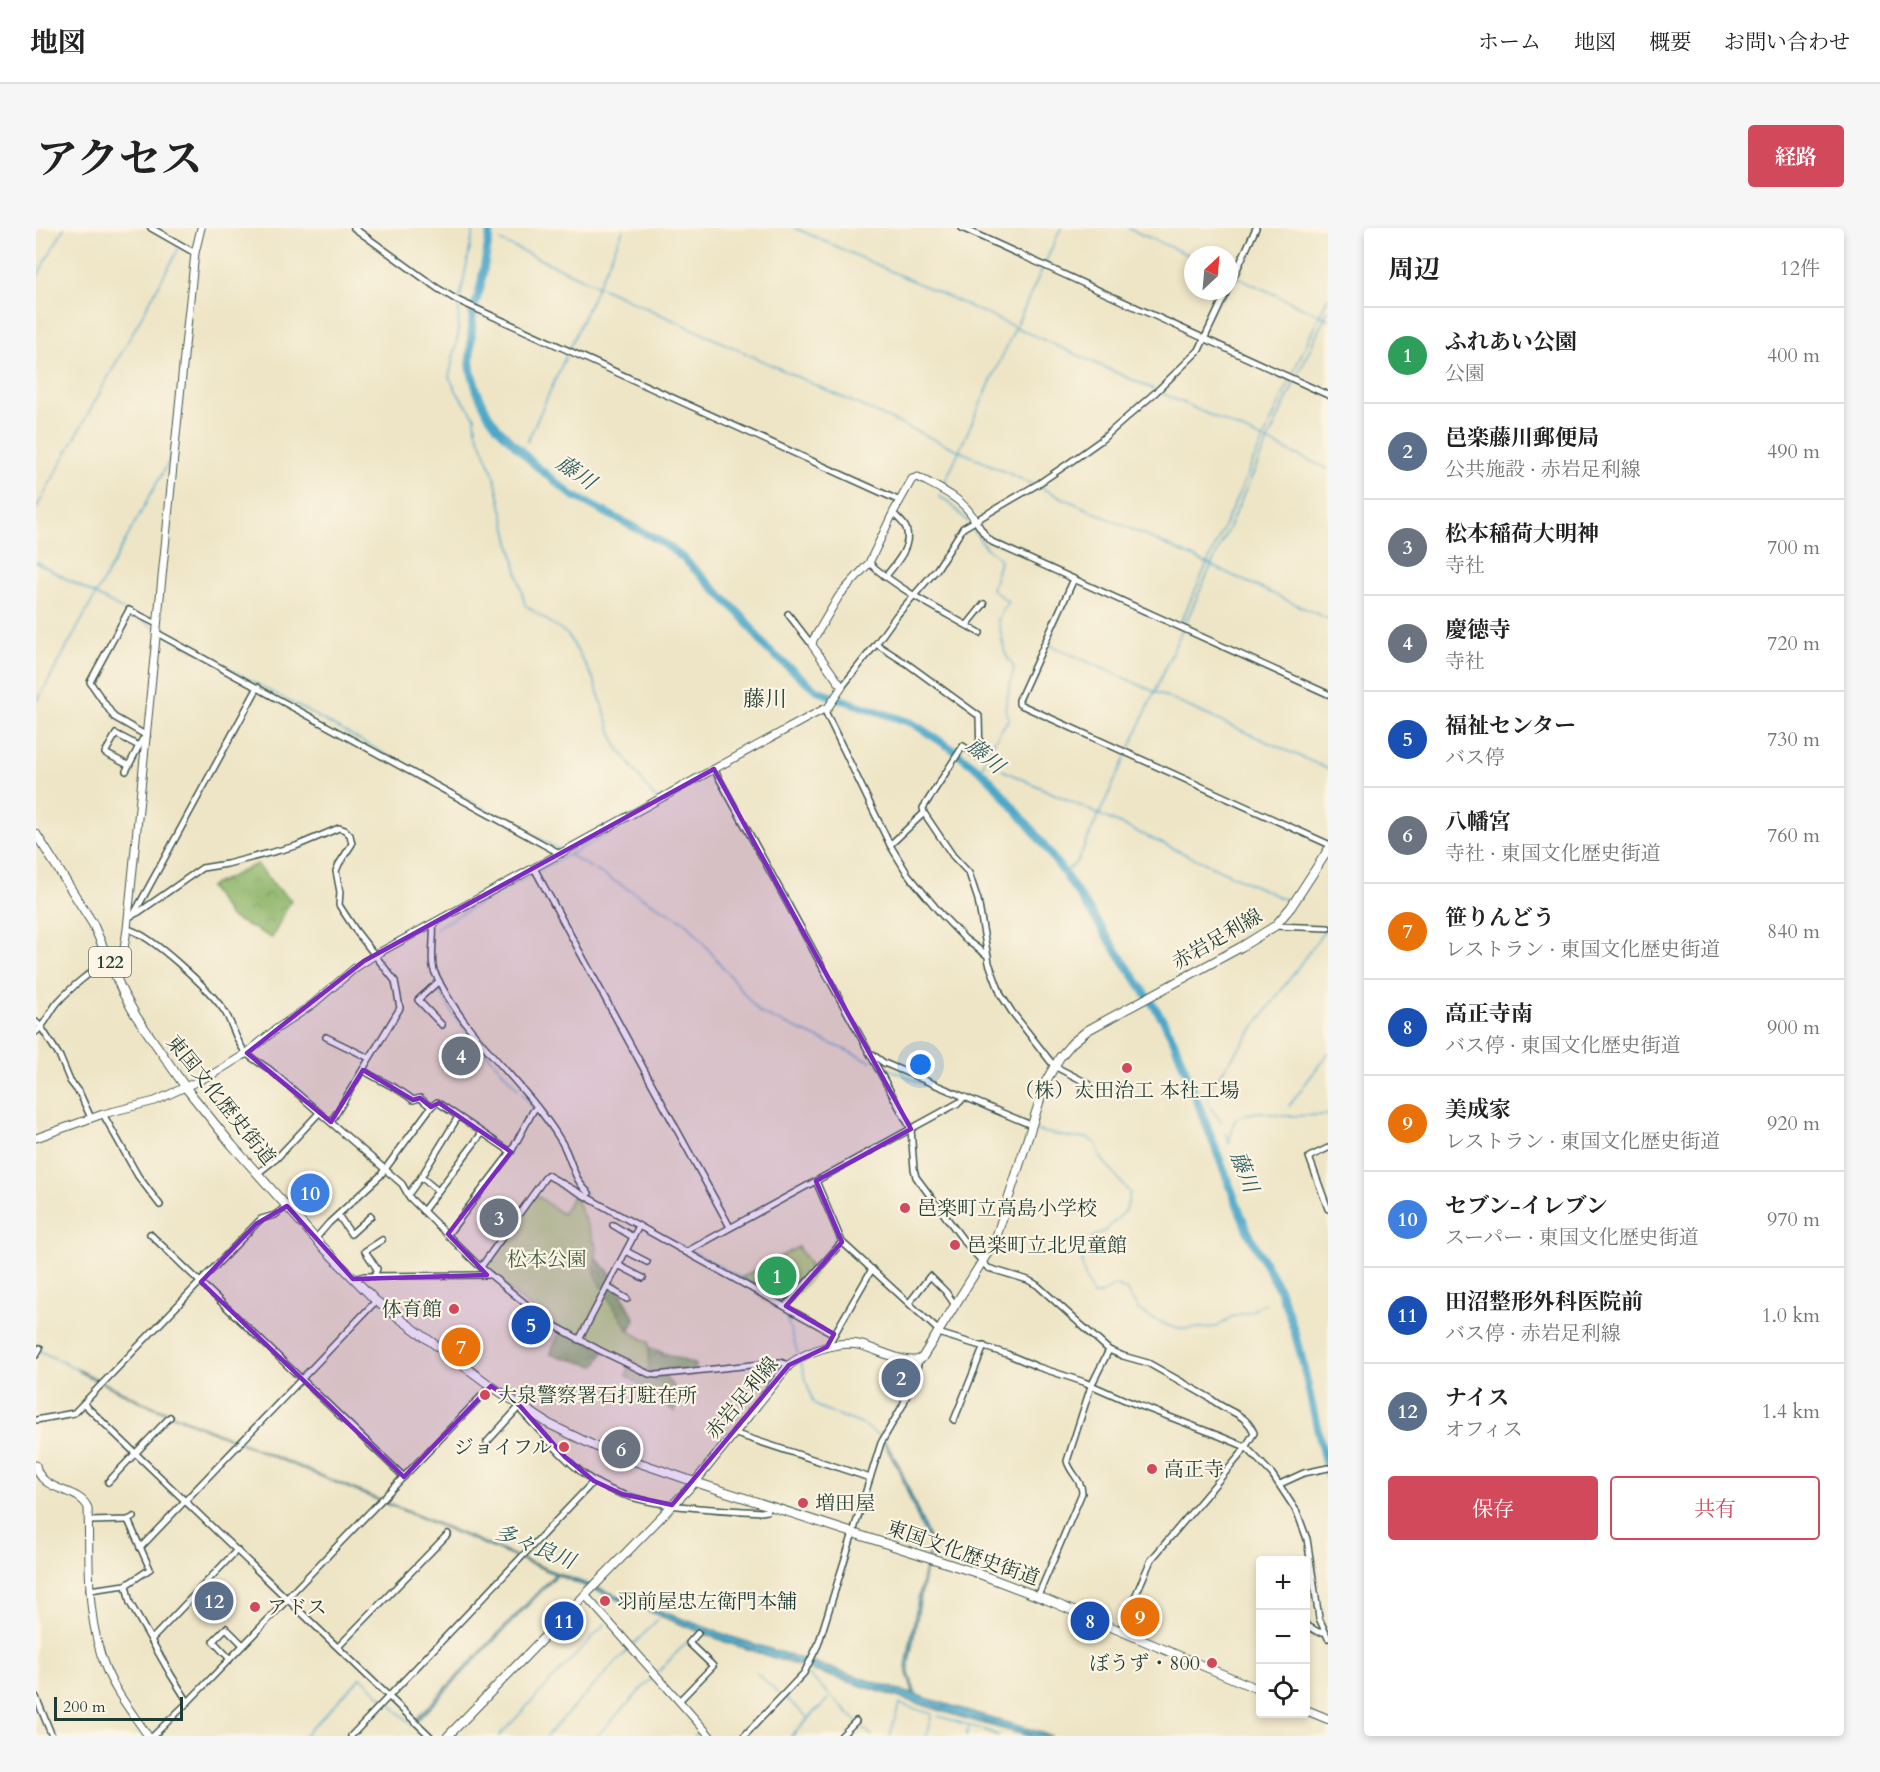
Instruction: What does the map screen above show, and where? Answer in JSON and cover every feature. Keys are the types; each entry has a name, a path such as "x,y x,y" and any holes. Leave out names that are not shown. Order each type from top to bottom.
{"highway":[{"name":"東国文化歴史街道","path":"36,834 93,924 136,1016 186,1088 232,1145 353,1279 376,1301 491,1386 549,1424 605,1450 695,1482 977,1573 1038,1596 1256,1688"},
{"path":"1310,1712 1328,1719"}],"main road":[{"name":"赤岩足利線","path":"1054,1066 1080,1036 1275,926 1291,907 1328,850"},
{"path":"918,1361 926,1353 995,1240 1043,1088 1054,1066"},
{"name":"赤岩足利線","path":"448,1736 695,1482 789,1365 805,1354 827,1347 856,1344 907,1360 918,1361"}],"street":[{"path":"151,228 195,253"},
{"path":"131,916 157,624 195,253 201,228"},
{"path":"354,228 457,300 900,501"},
{"path":"962,228 1328,395"},
{"path":"1238,267 1256,228"},
{"path":"36,1138 103,1114 155,1101 213,1074 247,1053 275,1030 319,1000 355,968 375,955 826,709 896,616 937,569 950,551 959,532 975,520 1038,484 1100,441 1194,356 1205,339 1223,300"},
{"path":"812,645 839,596 869,563 912,478 918,477 959,501 968,509 985,536 992,542 1328,694"},
{"path":"885,578 904,554 907,541 907,529 893,513"},
{"path":"869,563 885,578 980,633"},
{"path":"1074,579 1019,704 1328,844"},
{"path":"967,625 984,604"},
{"path":"147,736 114,717 90,682 129,610 157,624"},
{"path":"788,614 842,687"},
{"path":"157,633 561,854"},
{"path":"876,644 979,716 980,758 963,746 923,808 924,813 953,856 969,873 978,900 988,956 1001,995 1054,1066 1089,1083 1083,1092"},
{"path":"116,977 122,962 131,916 258,687"},
{"path":"824,709 890,845 908,873 931,904 965,939 988,956"},
{"path":"139,746 116,734 105,753 127,768 147,736"},
{"path":"714,769 911,1129 916,1178 983,1263 988,1268 1037,1285 1109,1350 1148,1363 1210,1398 1218,1406 1240,1414 1246,1419 1254,1433 1246,1447 1151,1560 1120,1631"},
{"path":"890,845 924,813"},
{"path":"131,916 202,868 227,864 296,846 339,828 350,835 352,844 336,871 339,905 395,981 400,1008 331,1122"},
{"path":"534,868 730,1227"},
{"path":"433,923 433,970 439,981 466,1026 537,1107 561,1141 579,1184 589,1193"},
{"path":"1275,926 1328,928"},
{"path":"127,929 134,930 158,947 204,986 224,1011 247,1053 269,1069 402,1184 408,1195 423,1211 481,1267 548,1322 579,1340 649,1374 780,1362 789,1365"},
{"path":"36,1032 63,996 109,959"},
{"path":"439,981 418,1000 442,1025"},
{"path":"36,1022 60,1056 70,1081 91,1118"},
{"path":"326,1037 369,1059"},
{"path":"872,1055 884,1063 1030,1128"},
{"path":"363,1070 404,1092 413,1100 420,1098 431,1107"},
{"path":"686,1252 960,1102 964,1097"},
{"path":"316,1238 380,1176 437,1102 511,1152"},
{"path":"448,1234 511,1152 537,1107"},
{"path":"258,1173 277,1158 319,1113"},
{"path":"103,1114 138,1176 160,1205"},
{"path":"408,1195 458,1117"},
{"path":"423,1211 482,1133"},
{"path":"1328,1148 1309,1157 1328,1209"},
{"path":"481,1267 547,1175 834,1334"},
{"path":"421,1177 438,1191"},
{"path":"816,1181 842,1242 939,1332 1007,1353 1038,1368 1084,1382 1246,1447 1259,1459 1294,1504 1304,1530 1318,1614 1327,1635"},
{"path":"36,1420 71,1415 84,1404 261,1219 275,1215 286,1206"},
{"path":"338,1215 351,1234 371,1216"},
{"path":"613,1225 633,1237"},
{"path":"579,1340 639,1226"},
{"path":"150,1234 404,1477"},
{"path":"374,1276 377,1269 365,1251 382,1240"},
{"path":"786,1306 842,1242"},
{"path":"626,1251 647,1262"},
{"path":"618,1265 644,1278"},
{"path":"827,1347 872,1269"},
{"path":"353,1279 363,1276 490,1275"},
{"path":"909,1303 930,1276 955,1305"},
{"path":"607,1287 627,1299"},
{"path":"140,1548 376,1301"},
{"path":"954,1420 984,1346"},
{"path":"36,1354 40,1348"},
{"path":"1038,1596 1082,1493 1081,1483 1068,1466 1067,1461 1091,1386 1109,1350"},
{"path":"744,1736 806,1669 812,1658 883,1436 903,1405 918,1361"},
{"path":"153,1736 230,1659 491,1386"},
{"path":"84,1404 430,1736"},
{"path":"487,1442 520,1406 522,1412 565,1457 594,1481 622,1494 672,1505 761,1512 767,1511 769,1505"},
{"path":"108,1482 170,1417"},
{"path":"733,1433 870,1478"},
{"path":"36,1465 41,1478 86,1503 89,1521 89,1590 92,1616 105,1667 148,1736"},
{"path":"1280,1485 1304,1473 1328,1468"},
{"path":"351,1736 594,1481"},
{"path":"89,1521 131,1518 140,1548 150,1569 126,1585 89,1590"},
{"path":"339,1647 448,1534"},
{"path":"151,1640 237,1551"},
{"path":"126,1585 130,1604 188,1702"},
{"path":"588,1592 710,1736"},
{"path":"1310,1627 1327,1635"},
{"path":"230,1659 213,1641 226,1628 243,1645"},
{"path":"679,1701 713,1666 689,1643 698,1634"},
{"path":"36,1698 50,1735"},
{"path":"841,1736 856,1721"}],"highlighted area":[{"path":"714,769 911,1129 816,1181 842,1242 786,1306 834,1334 827,1347 789,1365 672,1505 622,1494 594,1481 565,1457 520,1406 491,1386 404,1477 201,1282 256,1224 287,1206 353,1279 487,1275 448,1234 511,1152 439,1103 431,1107 420,1098 413,1100 363,1070 331,1122 247,1053 364,961"}],"green space":[{"path":"257,864 275,886 291,900 272,938 230,917 209,887"},
{"name":"松本公園","path":"535,1194 562,1214 574,1195 597,1248 594,1269 599,1283 629,1331 649,1343 649,1374 548,1322 482,1268"},
{"path":"798,1247 815,1273 786,1306 737,1280"},
{"path":"590,1252 610,1273 635,1319 629,1331 565,1299"},
{"path":"560,1331 608,1343 596,1366 550,1354"},
{"path":"637,1343 696,1365 692,1375 661,1373 678,1391 675,1412 626,1375"}],"water":[{"path":"77,1369 141,1401 557,1573 729,1636 912,1694 906,1666 931,1543 920,1524 898,1468 884,1440 899,1465 932,1545 909,1664 909,1673 916,1695 1052,1736 1029,1736 811,1670 728,1643 557,1575 414,1724 417,1718 555,1574 139,1401"}],"waterway":[{"path":"36,278 64,228"},
{"path":"460,298 474,228"},
{"name":"藤川","path":"491,228 480,289 473,311 470,361 477,391 498,428 535,465 572,495 662,542 683,558 743,617 766,648 815,689 912,723 981,771 1034,832 1162,1018 1174,1041 1247,1230 1279,1289 1290,1317 1301,1355 1328,1476"},
{"path":"527,442 624,228"},
{"path":"795,228 1155,390"},
{"path":"1045,263 1061,228"},
{"path":"1127,228 1184,253"},
{"path":"500,241 1034,485"},
{"path":"36,509 179,248"},
{"path":"943,486 1043,267"},
{"path":"1238,277 1328,319"},
{"path":"1292,375 1328,297"},
{"path":"459,302 458,335 449,377 475,417 476,430 494,475 525,605 568,635 593,678 616,745 656,800"},
{"path":"1297,377 1328,310"},
{"path":"1180,624 1290,380"},
{"path":"1184,626 1295,381"},
{"path":"1159,392 1328,469"},
{"path":"38,700 169,461 172,445"},
{"name":"藤川","path":"519,450 523,446"},
{"path":"1039,487 1328,619"},
{"path":"940,494 939,497 948,501 968,522"},
{"path":"971,526 986,548 998,557 1000,562 992,589 1008,602 998,619 1005,653 1014,668 1005,708 1009,718 988,751 981,771"},
{"path":"36,562 154,627"},
{"path":"1128,752 1182,630"},
{"path":"170,636 560,850"},
{"path":"1048,644 1328,769"},
{"path":"1064,873 1077,862 1126,756"},
{"path":"1002,770 1288,901"},
{"path":"436,929 658,804"},
{"path":"569,855 687,923 760,1013 871,1061"},
{"path":"1221,1121 1211,1109 1206,1094 1325,930 1328,931"},
{"path":"437,985 454,1016 519,1090"},
{"path":"1289,1106 1328,1053"},
{"path":"878,1064 959,1100"},
{"path":"522,1093 534,1109"},
{"path":"963,1101 1028,1128"},
{"path":"536,1112 564,1152 574,1183 586,1194"},
{"path":"1229,1144 1235,1120 1242,1115 1261,1112 1283,1116 1328,1115"},
{"path":"1033,1130 1072,1138 1088,1138 1096,1144 1101,1158 1130,1193 1126,1210 1106,1230 1083,1243 1083,1270 1093,1295 1100,1295 1115,1285 1126,1290 1138,1309 1146,1315 1169,1326 1185,1329 1217,1327 1231,1317 1249,1312 1266,1303"},
{"path":"1227,1133 1229,1144"},
{"name":"藤川","path":"1216,1152 1221,1148"},
{"path":"638,1222 686,1249"},
{"path":"691,1251 783,1302"},
{"path":"784,1310 798,1354"},
{"name":"多々良川","path":"36,1349 78,1370"},
{"path":"800,1361 813,1403 864,1425 881,1438"},
{"path":"922,1523 926,1532"},
{"path":"634,1644 658,1619"},
{"path":"499,1736 605,1624"},
{"path":"658,1672 688,1641"},
{"path":"546,1736 628,1650"},
{"path":"757,1673 778,1693"},
{"path":"798,1683 806,1675"},
{"path":"809,1675 872,1736"},
{"path":"304,1736 361,1677 383,1698"},
{"path":"597,1736 653,1677"},
{"path":"785,1697 808,1718"},
{"path":"792,1736 829,1698"},
{"path":"387,1701 412,1725 414,1723"},
{"path":"890,1736 899,1704 932,1714 926,1736"},
{"path":"791,1736 819,1707"},
{"path":"938,1716 999,1736"},
{"path":"966,1736 969,1726"},
{"path":"694,1736 699,1730"}],"place":[{"name":"慶徳寺","path":"461,1056"},
{"name":"（株）太田治工 本社工場","path":"1127,1068"},
{"name":"セブン-イレブン","path":"310,1193"},
{"name":"邑楽町立高島小学校","path":"905,1208"},
{"name":"松本稲荷大明神","path":"499,1218"},
{"name":"邑楽町立北児童館","path":"955,1245"},
{"name":"ふれあい公園","path":"777,1276"},
{"name":"体育館","path":"454,1309"},
{"name":"福祉センター","path":"531,1325"},
{"name":"笹りんどう","path":"461,1347"},
{"name":"邑楽藤川郵便局","path":"901,1378"},
{"name":"大泉警察署石打駐在所","path":"485,1395"},
{"name":"ジョイフル","path":"564,1447"},
{"name":"八幡宮","path":"621,1449"},
{"name":"高正寺","path":"1152,1469"},
{"name":"増田屋","path":"803,1503"},
{"name":"ナイス","path":"214,1601"},
{"name":"羽前屋忠左衛門本舗","path":"605,1601"},
{"name":"アドス","path":"255,1607"},
{"name":"美成家","path":"1140,1617"},
{"name":"田沼整形外科医院前","path":"564,1621"},
{"name":"高正寺南","path":"1090,1621"},
{"name":"ぼうず・800","path":"1212,1663"}],"district":[{"name":"藤川","path":"765,699"}]}
